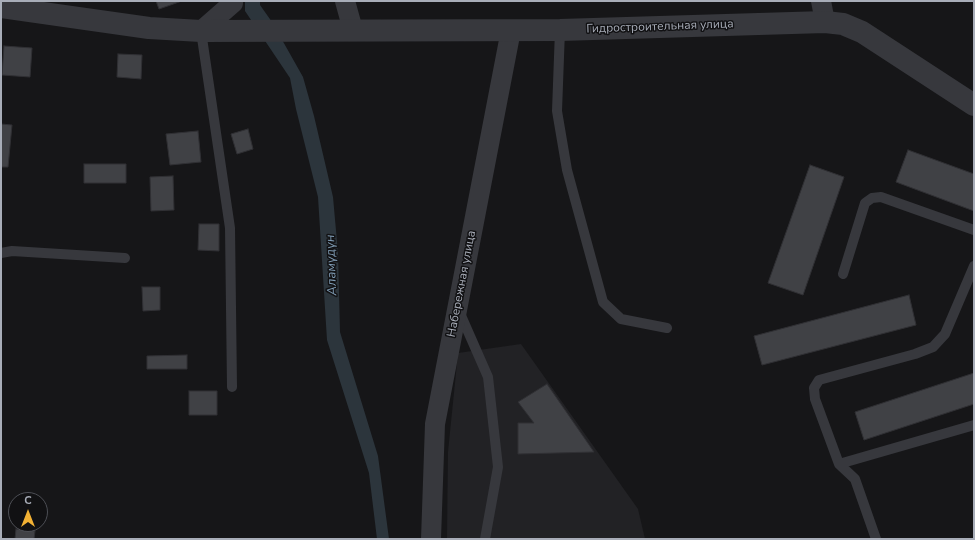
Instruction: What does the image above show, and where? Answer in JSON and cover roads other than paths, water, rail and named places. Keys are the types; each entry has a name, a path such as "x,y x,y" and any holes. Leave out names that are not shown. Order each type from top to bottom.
{"street":[{"path":"206,31 233,3 233,1"},
{"path":"345,1 353,30"},
{"name":"Гидростроительная улица","path":"1,7 149,28 206,31 560,30 823,11 843,24 862,32 974,105"},
{"name":"Набережная улица","path":"431,539 435,424 511,30"}],"lane":[{"path":"560,30 557,111 567,170 603,302 621,319 667,328"},
{"path":"206,31 230,228 232,387"},
{"path":"843,274 865,203 872,198 882,197 974,230"},
{"path":"1,253 12,251 125,258"},
{"path":"876,539 855,479 839,464 815,399 814,388 819,380 914,354 932,347 945,334 974,266"},
{"path":"458,308 488,378 498,467 485,539"},
{"path":"839,464 974,426"}],"water":[{"name":"Аламүдүн","path":"245,1 260,1 260,5 272,22 303,77 314,116 333,197 338,253 340,332 378,456 389,539 377,539 369,473 327,340 318,197 296,109 290,78 245,11"}]}
